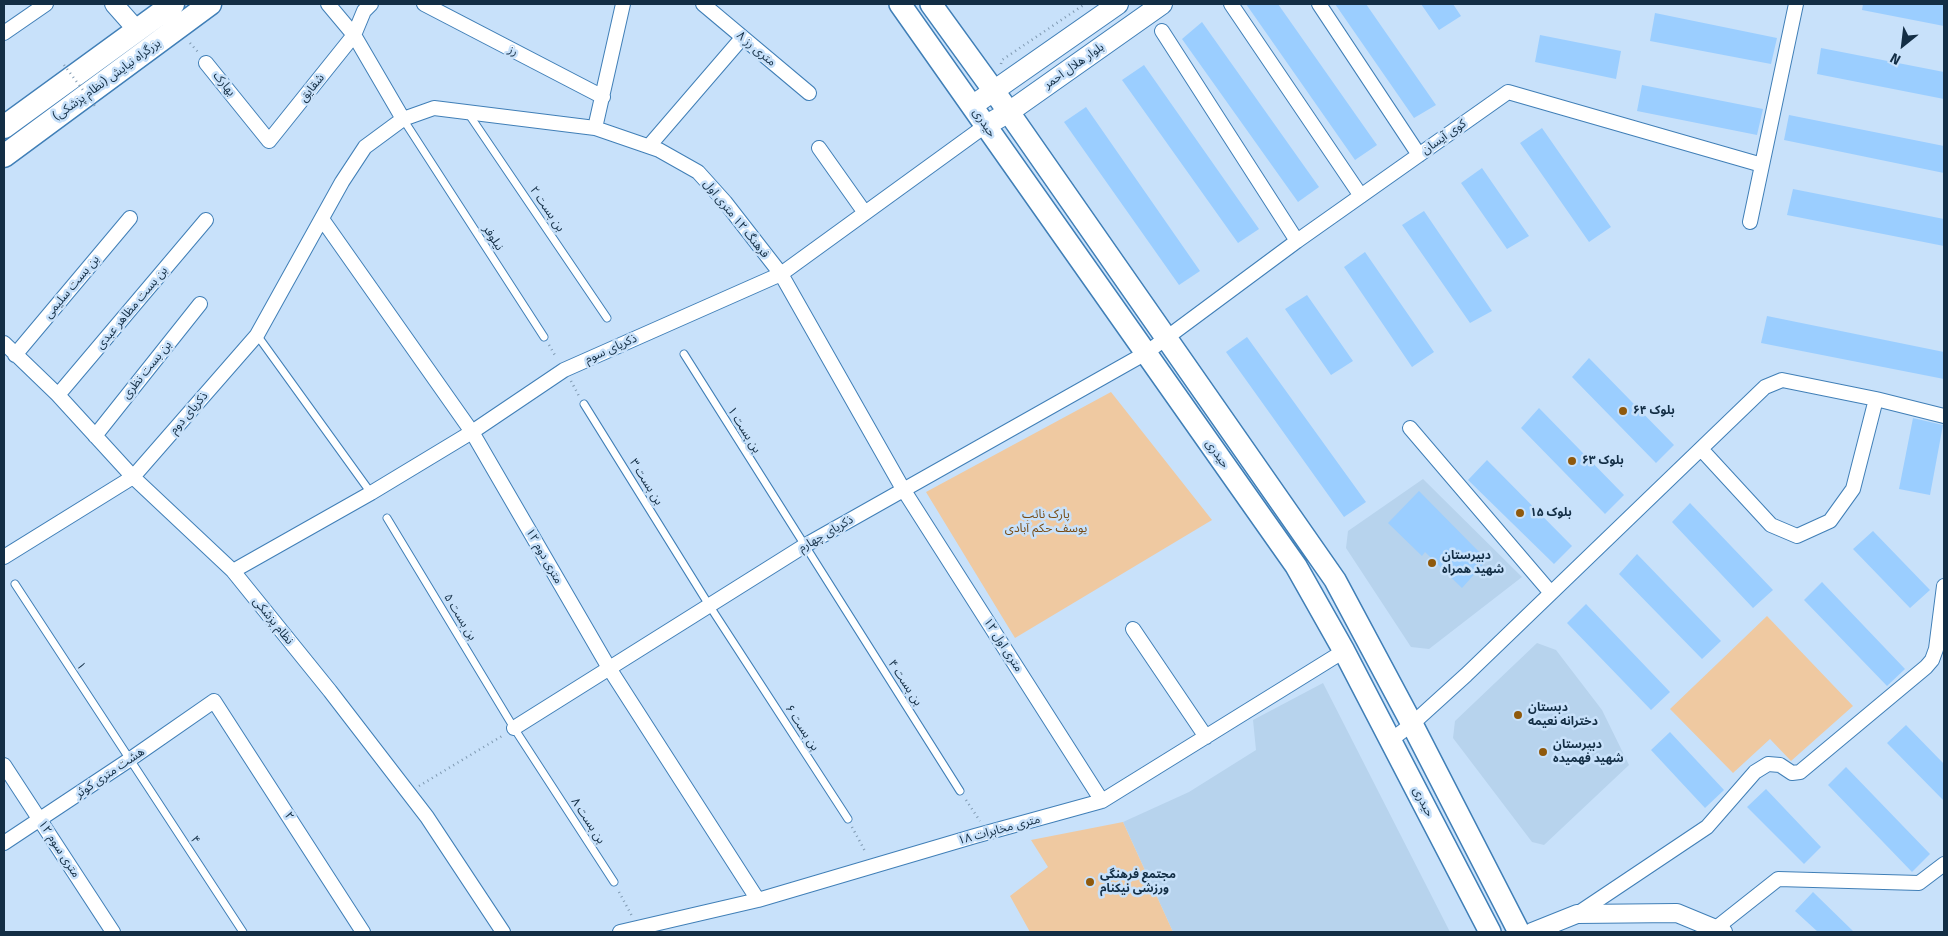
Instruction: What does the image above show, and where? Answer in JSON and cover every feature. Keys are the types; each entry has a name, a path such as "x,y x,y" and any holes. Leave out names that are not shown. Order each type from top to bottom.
{"highway":[{"name":"بزرگراه نیایش (نظام پزشکی)","path":"4,128 172,4"},
{"name":"بزرگراه نیایش (نظام پزشکی)","path":"4,156 210,4"}],"main road":[{"name":"حیدری","path":"900,4 1296,566 1344,651 1490,932"},
{"name":"حیدری","path":"931,4 994,91 1335,580 1412,724 1519,932"},
{"name":"بلوار هلال احمر","path":"972,106 1118,4"},
{"name":"بلوار هلال احمر","path":"985,126 1008,112 1162,4"}],"street":[{"path":"4,33 46,4"},
{"path":"114,4 137,30"},
{"path":"328,4 354,36 404,119"},
{"name":"شقایق","path":"269,141 354,36 364,11 371,4"},
{"name":"رز","path":"424,4 603,97"},
{"path":"595,128 623,4"},
{"name":"۸ متری رز","path":"703,4 809,93"},
{"path":"1231,4 1362,196"},
{"path":"1319,4 1419,155"},
{"path":"1750,222 1796,4"},
{"path":"1162,31 1298,241"},
{"path":"649,146 742,38"},
{"name":"بهارک","path":"206,63 269,141"},
{"name":"کوی آیسان","path":"1146,353 1298,241 1508,92 1762,165"},
{"name":"فرهنگ ۱۲ متری اول","path":"322,219 342,182 365,148 404,119 434,108 595,128 659,150 698,172 725,202 781,274 903,489"},
{"name":"ذکریای سوم","path":"233,571 371,493 472,432 564,370 781,274 985,126"},
{"path":"819,148 865,213"},
{"name":"بن بست سلیمی","path":"15,355 130,218"},
{"name":"ذکریای دوم","path":"4,557 133,477 257,335 322,219"},
{"name":"۱۲ متری دوم","path":"322,219 472,432 609,668 758,900"},
{"name":"بن بست مظاهر عبدی","path":"58,395 206,220"},
{"name":"بن بست نظری","path":"95,436 200,304"},
{"name":"نظام پزشکی","path":"4,343 58,395 133,477 233,571 409,792 503,932"},
{"name":"ذکریای چهارم","path":"514,728 804,546 1146,353"},
{"path":"1391,740 1412,724 1551,593 1765,387 1782,380 1876,399 1944,416"},
{"path":"1701,449 1771,524 1797,536 1830,521 1853,489 1876,399"},
{"path":"1410,428 1551,593"},
{"name":"۱۲ متری اول","path":"903,489 1102,801"},
{"path":"1532,932 1577,914 1707,827 1755,772 1768,764 1780,765 1792,774 1800,772 1926,667 1932,660 1936,649 1944,586"},
{"path":"1133,629 1206,737"},
{"name":"۱۸ متری مخابرات","path":"620,932 758,900 987,832 1102,801 1344,651"},
{"name":"هشت متری کوثر","path":"4,843 214,701"},
{"name":"۲","path":"214,701 363,932"},
{"name":"۱۲ متری سوم","path":"4,765 114,932"},
{"path":"1577,914 1677,913 1720,930 1778,879 1919,883 1944,864"}],"lane":[{"name":"بن بست ۲","path":"468,113 606,318"},
{"name":"نیلوفر","path":"404,119 544,337"},
{"path":"257,335 371,493"},
{"name":"بن بست ۱","path":"684,354 804,546"},
{"name":"بن بست ۳","path":"584,404 709,605"},
{"name":"بن بست ۵","path":"387,518 514,728"},
{"name":"بن بست ۴","path":"804,546 960,791"},
{"name":"۱","path":"15,584 129,760"},
{"name":"بن بست ۶","path":"709,605 848,819"},
{"name":"بن بست ۸","path":"514,728 614,882"},
{"name":"۴","path":"129,760 243,932"}],"path":[{"name":"بهارک","path":"178,28 206,63"},
{"path":"64,65 95,106"},
{"path":"544,337 584,404"},
{"path":"409,792 514,728"},
{"path":"960,791 987,832"},
{"path":"848,819 873,866"},
{"path":"614,882 638,928"}],"shaded area":[{"name":"دبیرستان شهید همراه","path":"1423,479 1522,577 1429,649 1411,647 1346,548 1348,531"},
{"name":"دبیرستان شهید فهمیده","path":"1537,643 1556,650 1602,710 1629,765 1544,845 1532,842 1453,738 1455,721"},
{"path":"1323,683 1450,932 1173,932 1123,822 1189,792 1256,750 1253,720"}],"green space":[{"name":"پارک نائب یوسف حکم آبادی","path":"1111,392 1212,520 1015,638 926,492"},
{"path":"1767,616 1853,706 1791,761 1770,739 1733,773 1670,709"},
{"name":"مجتمع فرهنگی ورزشی نیکنام","path":"1123,822 1173,932 1030,932 1010,896 1048,867 1031,840"}],"building":[{"path":"1246,4 1278,4 1377,145 1355,160"},
{"path":"1335,4 1366,4 1436,105 1414,118"},
{"path":"1421,4 1453,4 1461,16 1439,30"},
{"path":"1863,4 1944,4 1944,26 1862,10"},
{"path":"1655,13 1777,38 1771,64 1650,41"},
{"path":"1202,22 1319,187 1298,202 1182,39"},
{"path":"1540,35 1621,51 1616,79 1535,62"},
{"path":"1821,48 1944,72 1944,99 1817,74"},
{"path":"1144,65 1259,229 1238,243 1122,80"},
{"path":"1642,85 1763,109 1757,135 1637,111"},
{"path":"1086,107 1200,271 1179,285 1064,122"},
{"path":"1789,115 1944,146 1944,173 1784,140"},
{"path":"1542,128 1611,227 1589,242 1520,143"},
{"path":"1482,168 1529,236 1507,249 1461,183"},
{"path":"1793,189 1944,219 1944,246 1787,215"},
{"path":"1424,211 1492,311 1470,323 1402,225"},
{"path":"1365,252 1434,352 1412,367 1344,267"},
{"path":"1307,295 1353,361 1331,375 1285,309"},
{"path":"1767,316 1944,352 1944,379 1761,343"},
{"path":"1247,337 1366,502 1344,517 1226,352"},
{"name":"بلوک ۶۴","path":"1589,358 1674,445 1656,463 1572,377"},
{"name":"بلوک ۶۳","path":"1539,408 1624,495 1605,514 1521,428"},
{"path":"1913,418 1943,425 1930,495 1899,489"},
{"name":"بلوک ۱۵","path":"1487,460 1572,546 1554,564 1468,480"},
{"path":"1419,491 1487,560 1462,588 1425,552 1422,556 1388,523"},
{"path":"1690,503 1773,590 1753,608 1672,522"},
{"path":"1873,531 1930,590 1910,608 1853,549"},
{"path":"1637,554 1721,641 1702,659 1619,574"},
{"path":"1822,582 1905,669 1887,686 1804,600"},
{"path":"1586,604 1670,692 1651,710 1567,623"},
{"path":"1906,725 1944,764 1944,801 1887,743"},
{"path":"1670,732 1724,790 1705,808 1651,750"},
{"path":"1846,767 1930,854 1912,872 1828,785"},
{"path":"1766,789 1821,847 1804,864 1747,807"},
{"path":"1813,892 1854,932 1818,932 1795,911"}],"place":[{"name":"بلوک ۶۴","path":"1623,411"},
{"name":"بلوک ۶۳","path":"1572,461"},
{"name":"بلوک ۱۵","path":"1520,513"},
{"name":"دبیرستان شهید همراه","path":"1432,563"},
{"name":"دبستان دخترانه نعیمه","path":"1518,715"},
{"name":"دبیرستان شهید فهمیده","path":"1543,752"},
{"name":"مجتمع فرهنگی ورزشی نیکنام","path":"1090,882"}]}
